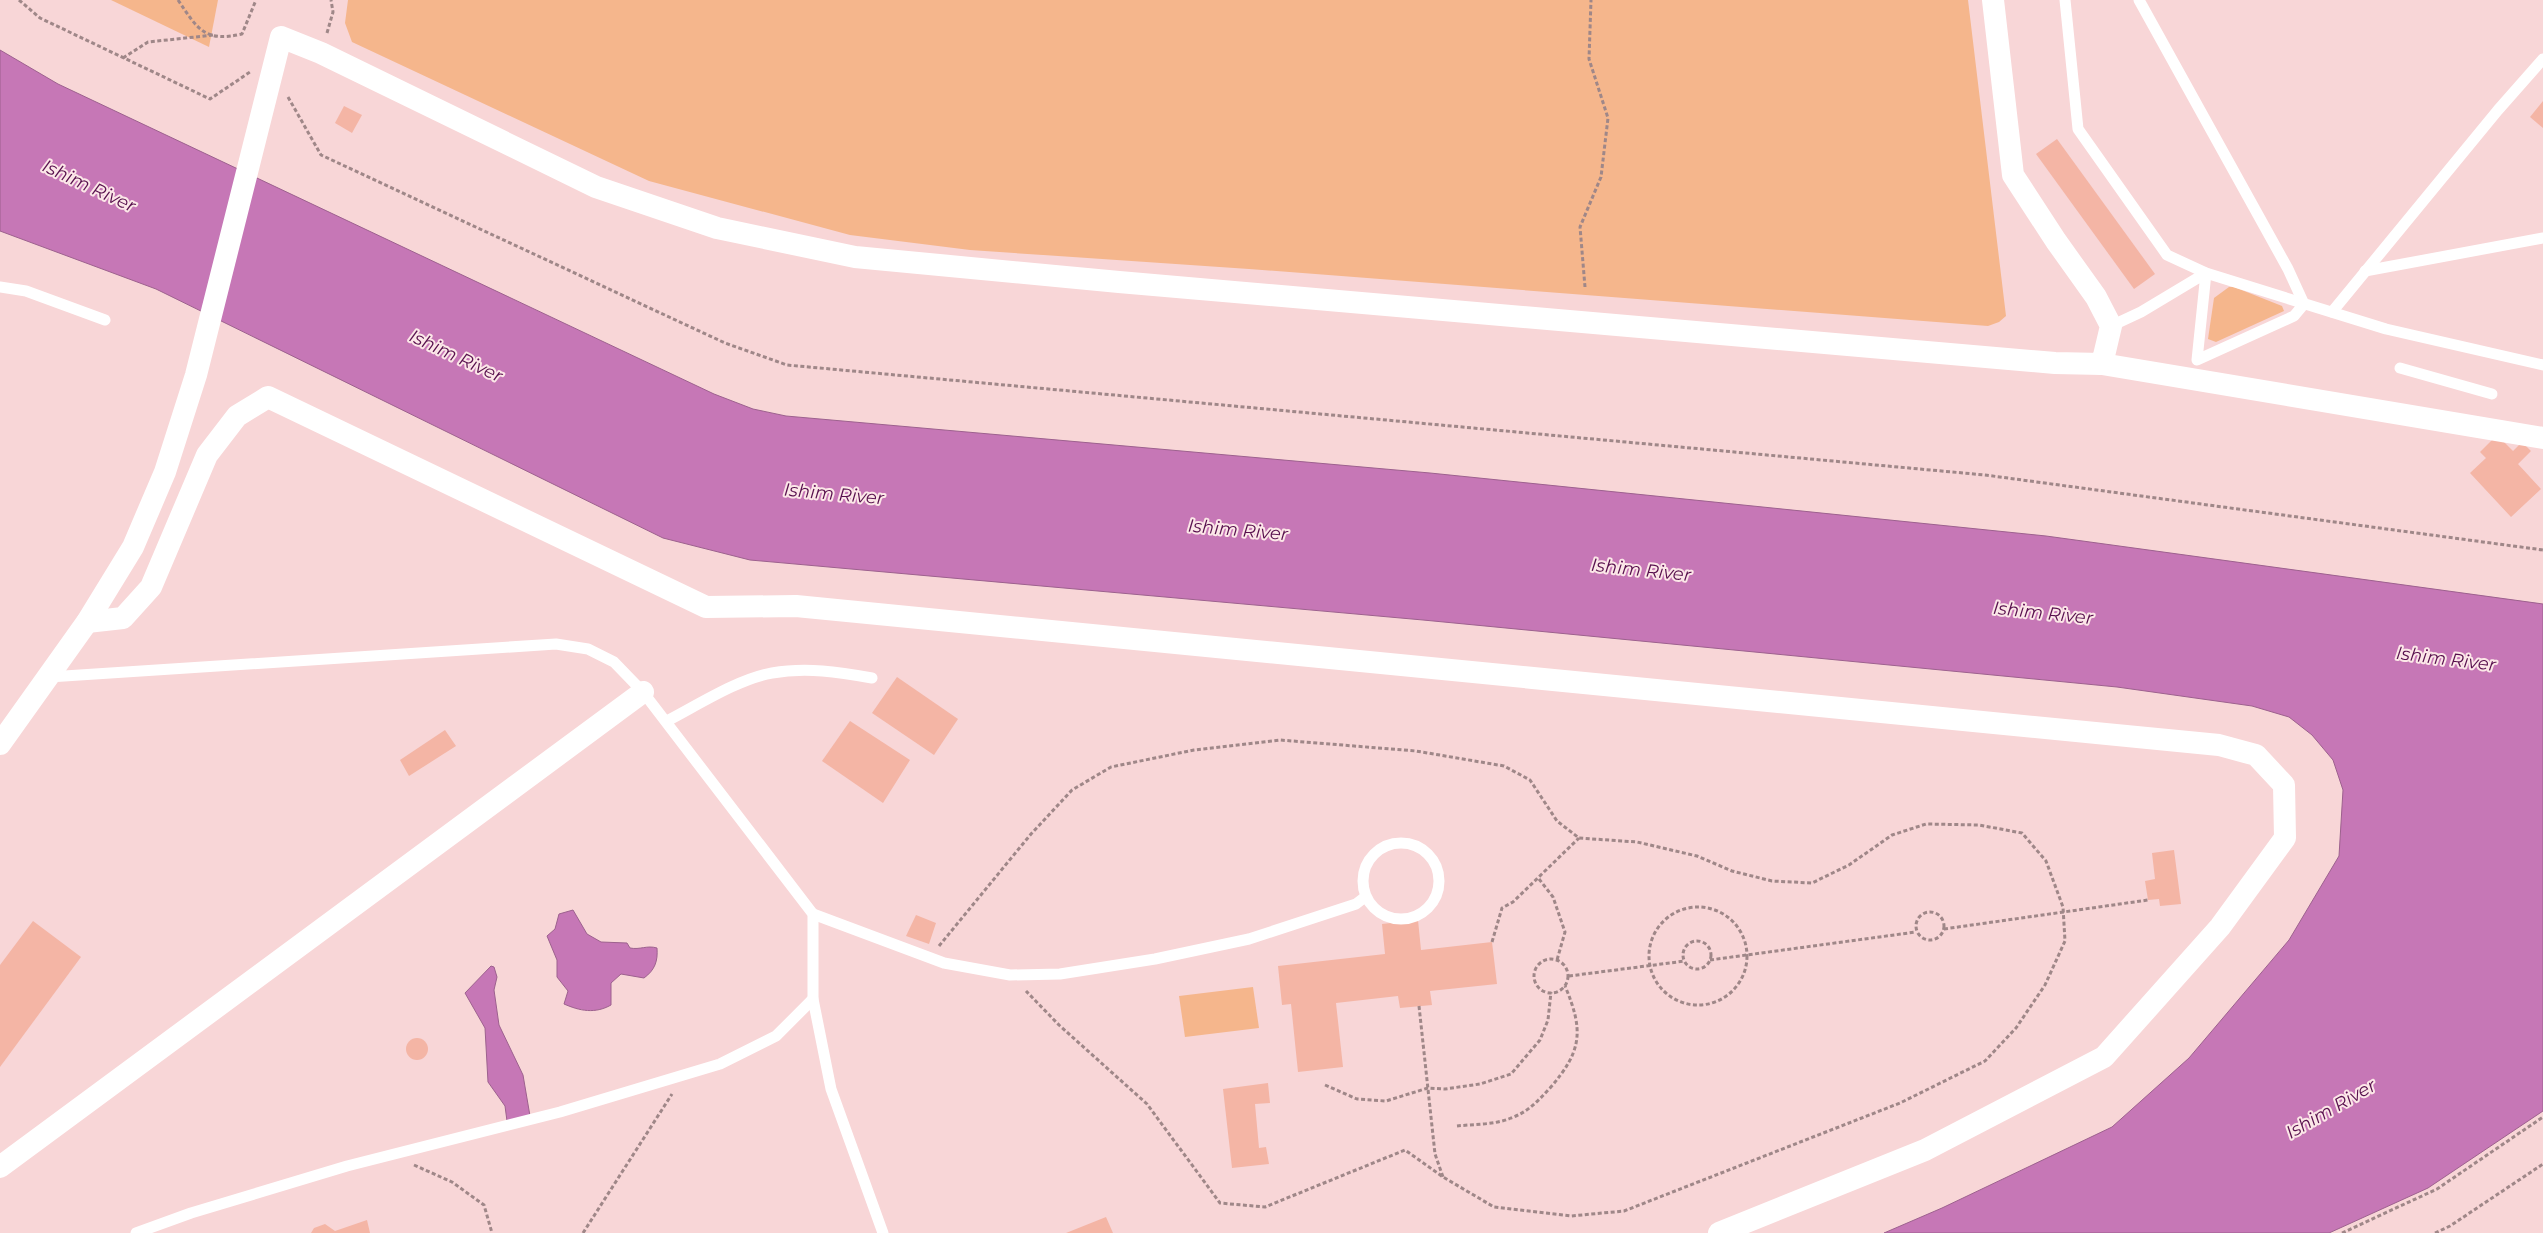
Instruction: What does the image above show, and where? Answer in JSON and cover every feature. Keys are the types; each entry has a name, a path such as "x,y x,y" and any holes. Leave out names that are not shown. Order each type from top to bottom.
{"street":[{"path":"1994,0 2014,175 2056,241 2096,297 2110,326 2102,364"},
{"path":"0,744 87,622 133,547 165,472 196,375 281,37 321,53 596,187 716,228 855,257 1119,282 2054,363 2102,364 2543,438"},
{"path":"87,622 123,618 151,587 206,455 237,416 268,397 706,608 796,606 2218,745 2256,755 2284,785 2285,838 2220,927 2104,1057 1925,1150 1719,1233"},
{"path":"0,1167 643,692"}],"lane":[{"path":"2065,0 2078,129 2167,255 2206,273 2386,329 2543,365"},
{"path":"2139,0 2288,268 2304,304"},
{"path":"2332,312 2498,110 2543,59"},
{"path":"2365,271 2543,238"},
{"path":"2110,326 2141,312 2206,273"},
{"path":"2206,273 2197,360 2294,316 2304,304"},
{"path":"0,287 26,291 105,320"},
{"path":"2400,368 2492,394"},
{"path":"47,677 556,644 588,649 614,662 643,692 813,914 944,963 1010,975 1060,974 1155,959 1249,939 1356,904 1365,897"},
{"path":"667,721 734,686 771,673 832,670 872,678"},
{"path":"1391,843 1413,843 1431,855 1440,875 1437,897 1422,914 1401,920 1380,914 1365,897 1362,875 1372,854 1391,843"},
{"path":"813,914 813,998 831,1089 882,1233"},
{"path":"136,1233 191,1213 385,1157 560,1112 720,1064 776,1036 813,998"}],"path":[{"path":"19,0 40,18 210,99 253,70"},
{"path":"178,0 198,29 224,38 242,34 256,0"},
{"path":"321,53 333,12 331,0"},
{"path":"1585,287 1580,227 1601,177 1608,118 1590,59 1591,0"},
{"path":"123,58 148,42 214,35"},
{"path":"296,111 321,154 725,343 787,365 1985,475 2543,550"},
{"path":"929,958 1031,834 1072,790 1111,767 1194,750 1280,740 1416,751 1504,766 1530,780 1557,821 1578,838 1637,842 1697,856 1732,871 1772,881 1812,883 1849,865 1892,835 1926,824 1980,824 2022,833 2046,860 2063,912 2065,942 2045,985 2016,1028 1985,1061 1900,1103 1624,1211 1571,1216 1494,1207 1443,1177 1405,1150 1265,1207 1220,1204 1147,1104 1060,1025 1010,975"},
{"path":"1492,942 1502,908 1513,902 1538,879 1578,838"},
{"path":"1538,879 1553,896 1565,932 1557,960"},
{"path":"1944,929 2148,900"},
{"path":"1693,908 1709,908 1724,915 1736,925 1744,939 1748,955 1745,971 1738,985 1726,996 1712,1004 1696,1006 1680,1002 1666,994 1656,981 1650,966 1650,950 1654,934 1664,921 1678,912 1693,908"},
{"path":"1928,911 1936,913 1943,920 1944,929 1940,937 1932,941 1922,939 1916,932 1915,923 1919,915 1928,911"},
{"path":"1710,960 1916,932"},
{"path":"1698,941 1707,945 1712,954 1710,960 1701,969 1692,968 1685,961 1684,952 1689,944 1698,941"},
{"path":"1458,1126 1510,1119 1535,1105 1560,1076 1574,1055 1578,1031 1575,1010 1565,986 1568,976 1566,966 1557,960 1547,959 1538,965 1534,975 1537,985 1545,992 1556,992 1565,986"},
{"path":"1568,976 1685,961"},
{"path":"1325,1085 1358,1100 1386,1101 1428,1088 1444,1090 1480,1084 1511,1074 1540,1040 1548,1020 1551,992"},
{"path":"1419,1006 1435,1154 1443,1177"},
{"path":"582,1233 666,1105 681,1076"},
{"path":"2342,1233 2438,1189 2543,1117"},
{"path":"385,1157 414,1165 452,1182 484,1205 492,1233"},
{"path":"2435,1233 2450,1226 2543,1164"}],"shaded area":[{"path":"111,0 218,0 209,47"},
{"path":"348,0 1968,0 2006,316 1999,322 1988,326 1249,269 970,250 850,235 649,181 352,42 345,23"},
{"path":"2229,287 2234,287 2282,306 2284,311 2216,342 2208,339 2214,298"},
{"path":"1253,987 1259,1028 1185,1037 1179,996"}],"water":[{"name":"Ishim River","path":"0,50 58,84 714,394 753,409 786,416 1430,473 2046,536 2543,604 2543,1111 2428,1188 2329,1233 1884,1233 1942,1208 2112,1127 2189,1058 2289,940 2339,856 2343,790 2333,760 2312,735 2289,717 2252,706 2117,687 1423,620 750,560 663,538 156,289 0,231"},
{"path":"573,910 587,934 601,942 627,943 630,948 657,948 656,961 651,972 644,978 621,974 611,983 611,1005 599,1010 582,1010 564,1004 568,991 557,977 557,960 547,936 555,929 559,914"},
{"path":"491,966 494,967 497,977 494,990 499,1025 523,1075 530,1116 507,1121 505,1106 488,1082 485,1028 465,993"}],"building":[{"path":"2543,101 2543,128 2530,117"},
{"path":"344,106 362,115 352,133 335,123"},
{"path":"2057,139 2155,274 2134,289 2036,154"},
{"path":"2497,435 2513,451 2522,442 2531,451 2518,464 2541,489 2511,517 2470,473 2486,458 2480,452"},
{"path":"897,677 958,719 934,755 872,713"},
{"path":"850,721 910,760 883,803 822,761"},
{"path":"445,730 456,746 409,776 400,760"},
{"path":"2174,850 2181,904 2160,906 2159,899 2148,900 2145,881 2155,879 2152,853"},
{"path":"916,915 936,923 929,944 906,936"},
{"path":"1418,920 1421,950 1492,942 1497,984 1430,991 1432,1005 1400,1008 1398,996 1336,1003 1343,1067 1298,1072 1291,1004 1282,1005 1278,966 1385,954 1382,924"},
{"path":"33,921 81,957 0,1067 0,965"},
{"path":"417,1038 425,1041 428,1049 425,1057 417,1060 409,1057 406,1049 409,1041"},
{"path":"1268,1083 1270,1103 1255,1104 1259,1148 1266,1147 1269,1164 1232,1168 1223,1089"},
{"path":"1106,1217 1113,1233 1066,1233"},
{"path":"367,1220 370,1233 311,1233 314,1228 325,1224 335,1231"}]}
